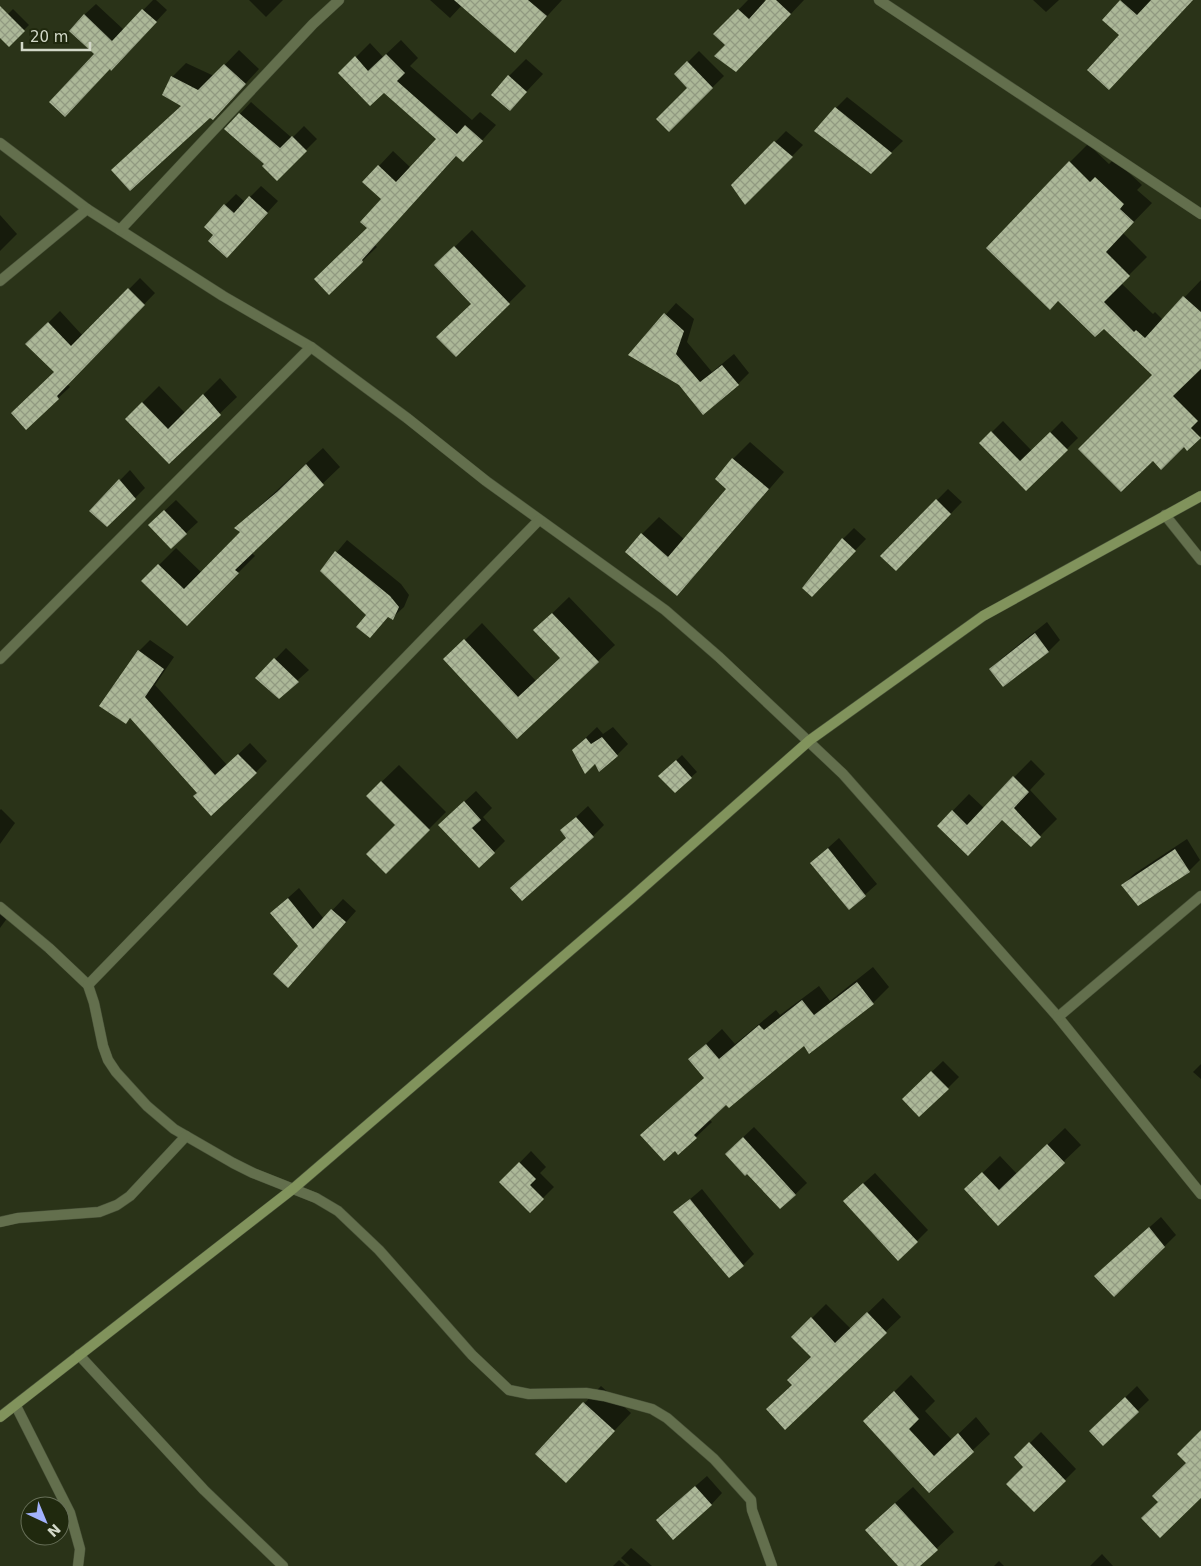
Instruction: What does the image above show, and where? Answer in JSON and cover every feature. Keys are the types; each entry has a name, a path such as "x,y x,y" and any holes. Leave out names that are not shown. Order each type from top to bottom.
{"street":[{"path":"120,230 313,24 339,0"},
{"path":"879,0 1201,214"},
{"path":"0,143 87,209 223,296 311,348 407,418 539,520 665,610 705,644 810,740 843,774 1058,1017 1201,1194"},
{"path":"0,281 87,209"},
{"path":"0,659 311,348"},
{"path":"0,1418 294,1188 622,906 810,740 983,616 1201,496"},
{"path":"1165,515 1201,560"},
{"path":"88,985 539,520"},
{"path":"1058,1017 1201,896"},
{"path":"0,907 49,948 88,985 94,1003 102,1046 108,1060 116,1072 147,1106 174,1129 233,1163 316,1198 338,1211 379,1250 472,1355 509,1390 529,1394 586,1393 604,1396 652,1409 667,1418 714,1459 751,1500 752,1510 772,1566"},
{"path":"0,1222 18,1218 99,1212 117,1205 130,1196 186,1136"},
{"path":"79,1355 198,1483 284,1566"},
{"path":"16,1406 70,1513 80,1549 78,1566"}],"building":[{"path":"454,0 528,0 547,16 515,53"},
{"path":"766,0 776,0 791,14 736,72 714,56 725,45 713,34 738,9 749,19"},
{"path":"1120,0 1137,15 1151,0 1193,0 1109,90 1087,70 1119,35 1102,20"},
{"path":"0,6 25,31 9,47 0,38"},
{"path":"142,9 157,22 65,117 49,102 94,54 69,31 84,14 112,41"},
{"path":"386,54 405,73 397,81 457,134 465,125 483,141 463,162 456,156 362,260 363,262 329,295 314,279 367,228 360,222 381,199 362,182 378,165 396,182 436,139 384,93 370,106 338,73 355,56 368,71"},
{"path":"687,61 713,88 669,132 656,119 687,88 674,74"},
{"path":"224,64 246,84 213,120 210,118 130,191 111,170 181,106 162,95 171,76 198,90"},
{"path":"508,75 527,92 510,111 491,95"},
{"path":"835,107 892,153 871,174 814,131"},
{"path":"239,113 280,148 292,136 307,151 277,181 262,166 264,164 224,129"},
{"path":"774,141 793,157 745,205 731,185"},
{"path":"1069,161 1090,182 1095,177 1124,204 1120,209 1134,222 1106,252 1130,276 1104,302 1134,332 1136,330 1145,338 1183,296 1201,312 1201,369 1173,396 1198,421 1191,428 1201,438 1187,451 1184,447 1161,470 1153,461 1121,492 1078,449 1152,375 1104,329 1095,337 1058,301 1050,310 986,248"},
{"path":"249,196 268,213 227,258 208,241 213,235 204,227 224,204 234,213"},
{"path":"454,246 510,304 456,357 436,337 471,304 434,265"},
{"path":"128,288 145,305 57,396 59,399 26,430 11,413 54,372 25,344 48,322 71,346"},
{"path":"664,313 684,331 676,354 700,382 722,365 739,385 703,415 679,385 628,355"},
{"path":"203,394 221,415 169,464 125,419 142,402 168,429"},
{"path":"991,431 1020,461 1050,432 1068,450 1026,491 979,443"},
{"path":"732,458 769,489 677,596 625,552 641,533 668,557 726,489 715,479"},
{"path":"306,464 324,485 235,570 239,573 187,626 141,581 158,564 184,589 240,532 234,528 277,492"},
{"path":"119,479 136,499 107,527 89,511"},
{"path":"936,499 951,514 896,571 880,556"},
{"path":"164,510 187,534 171,549 148,525"},
{"path":"842,538 856,551 812,597 802,588"},
{"path":"335,551 390,596 399,607 393,620 388,617 370,638 356,627 366,615 320,571"},
{"path":"552,613 599,662 517,739 443,659 464,639 518,697 560,658 533,630"},
{"path":"1035,633 1049,652 1003,687 989,669"},
{"path":"138,650 164,669 145,697 215,775 238,754 257,773 211,816 193,796 197,793 130,718 126,724 99,706"},
{"path":"274,658 299,682 279,699 255,678"},
{"path":"602,737 618,756 599,772 595,764 585,774 572,750 586,738 591,744"},
{"path":"676,760 692,778 675,793 658,776"},
{"path":"1013,776 1029,792 1014,808 1041,837 1031,847 1002,820 968,856 937,826 952,810 967,825"},
{"path":"381,781 430,830 386,874 366,854 395,825 366,796"},
{"path":"464,801 481,820 472,828 495,853 479,868 438,825"},
{"path":"576,817 594,837 522,901 510,888 566,838 560,830"},
{"path":"828,848 866,896 849,910 810,863"},
{"path":"1175,849 1190,872 1138,906 1121,885"},
{"path":"288,898 313,929 331,909 346,922 288,988 273,974 298,946 270,913"},
{"path":"857,982 874,1004 809,1054 804,1046 729,1108 726,1105 694,1135 697,1138 678,1155 675,1151 664,1161 640,1135 704,1078 688,1059 706,1044 719,1059 759,1025 764,1030 802,1000 814,1015"},
{"path":"931,1071 949,1089 919,1117 902,1099"},
{"path":"743,1137 796,1195 780,1209 725,1154"},
{"path":"1047,1144 1065,1163 998,1226 964,1189 982,1172 999,1190"},
{"path":"519,1162 536,1179 530,1185 544,1199 530,1213 499,1182"},
{"path":"863,1183 918,1242 898,1261 843,1201"},
{"path":"690,1199 744,1266 729,1278 673,1212"},
{"path":"1149,1227 1165,1247 1114,1297 1094,1276"},
{"path":"867,1312 887,1333 785,1430 766,1409 792,1385 787,1380 811,1357 791,1337 811,1317 835,1343"},
{"path":"894,1391 919,1419 909,1429 934,1456 958,1433 974,1452 929,1493 863,1421"},
{"path":"1125,1397 1139,1412 1103,1446 1089,1431"},
{"path":"583,1402 615,1431 566,1483 535,1454"},
{"path":"1201,1430 1201,1498 1160,1538 1141,1518 1158,1502 1152,1496 1186,1463 1177,1454"},
{"path":"1029,1442 1066,1481 1034,1512 1006,1484 1023,1467 1014,1457"},
{"path":"695,1486 712,1505 673,1540 656,1520"},
{"path":"895,1503 938,1550 920,1566 898,1566 865,1530"}]}
